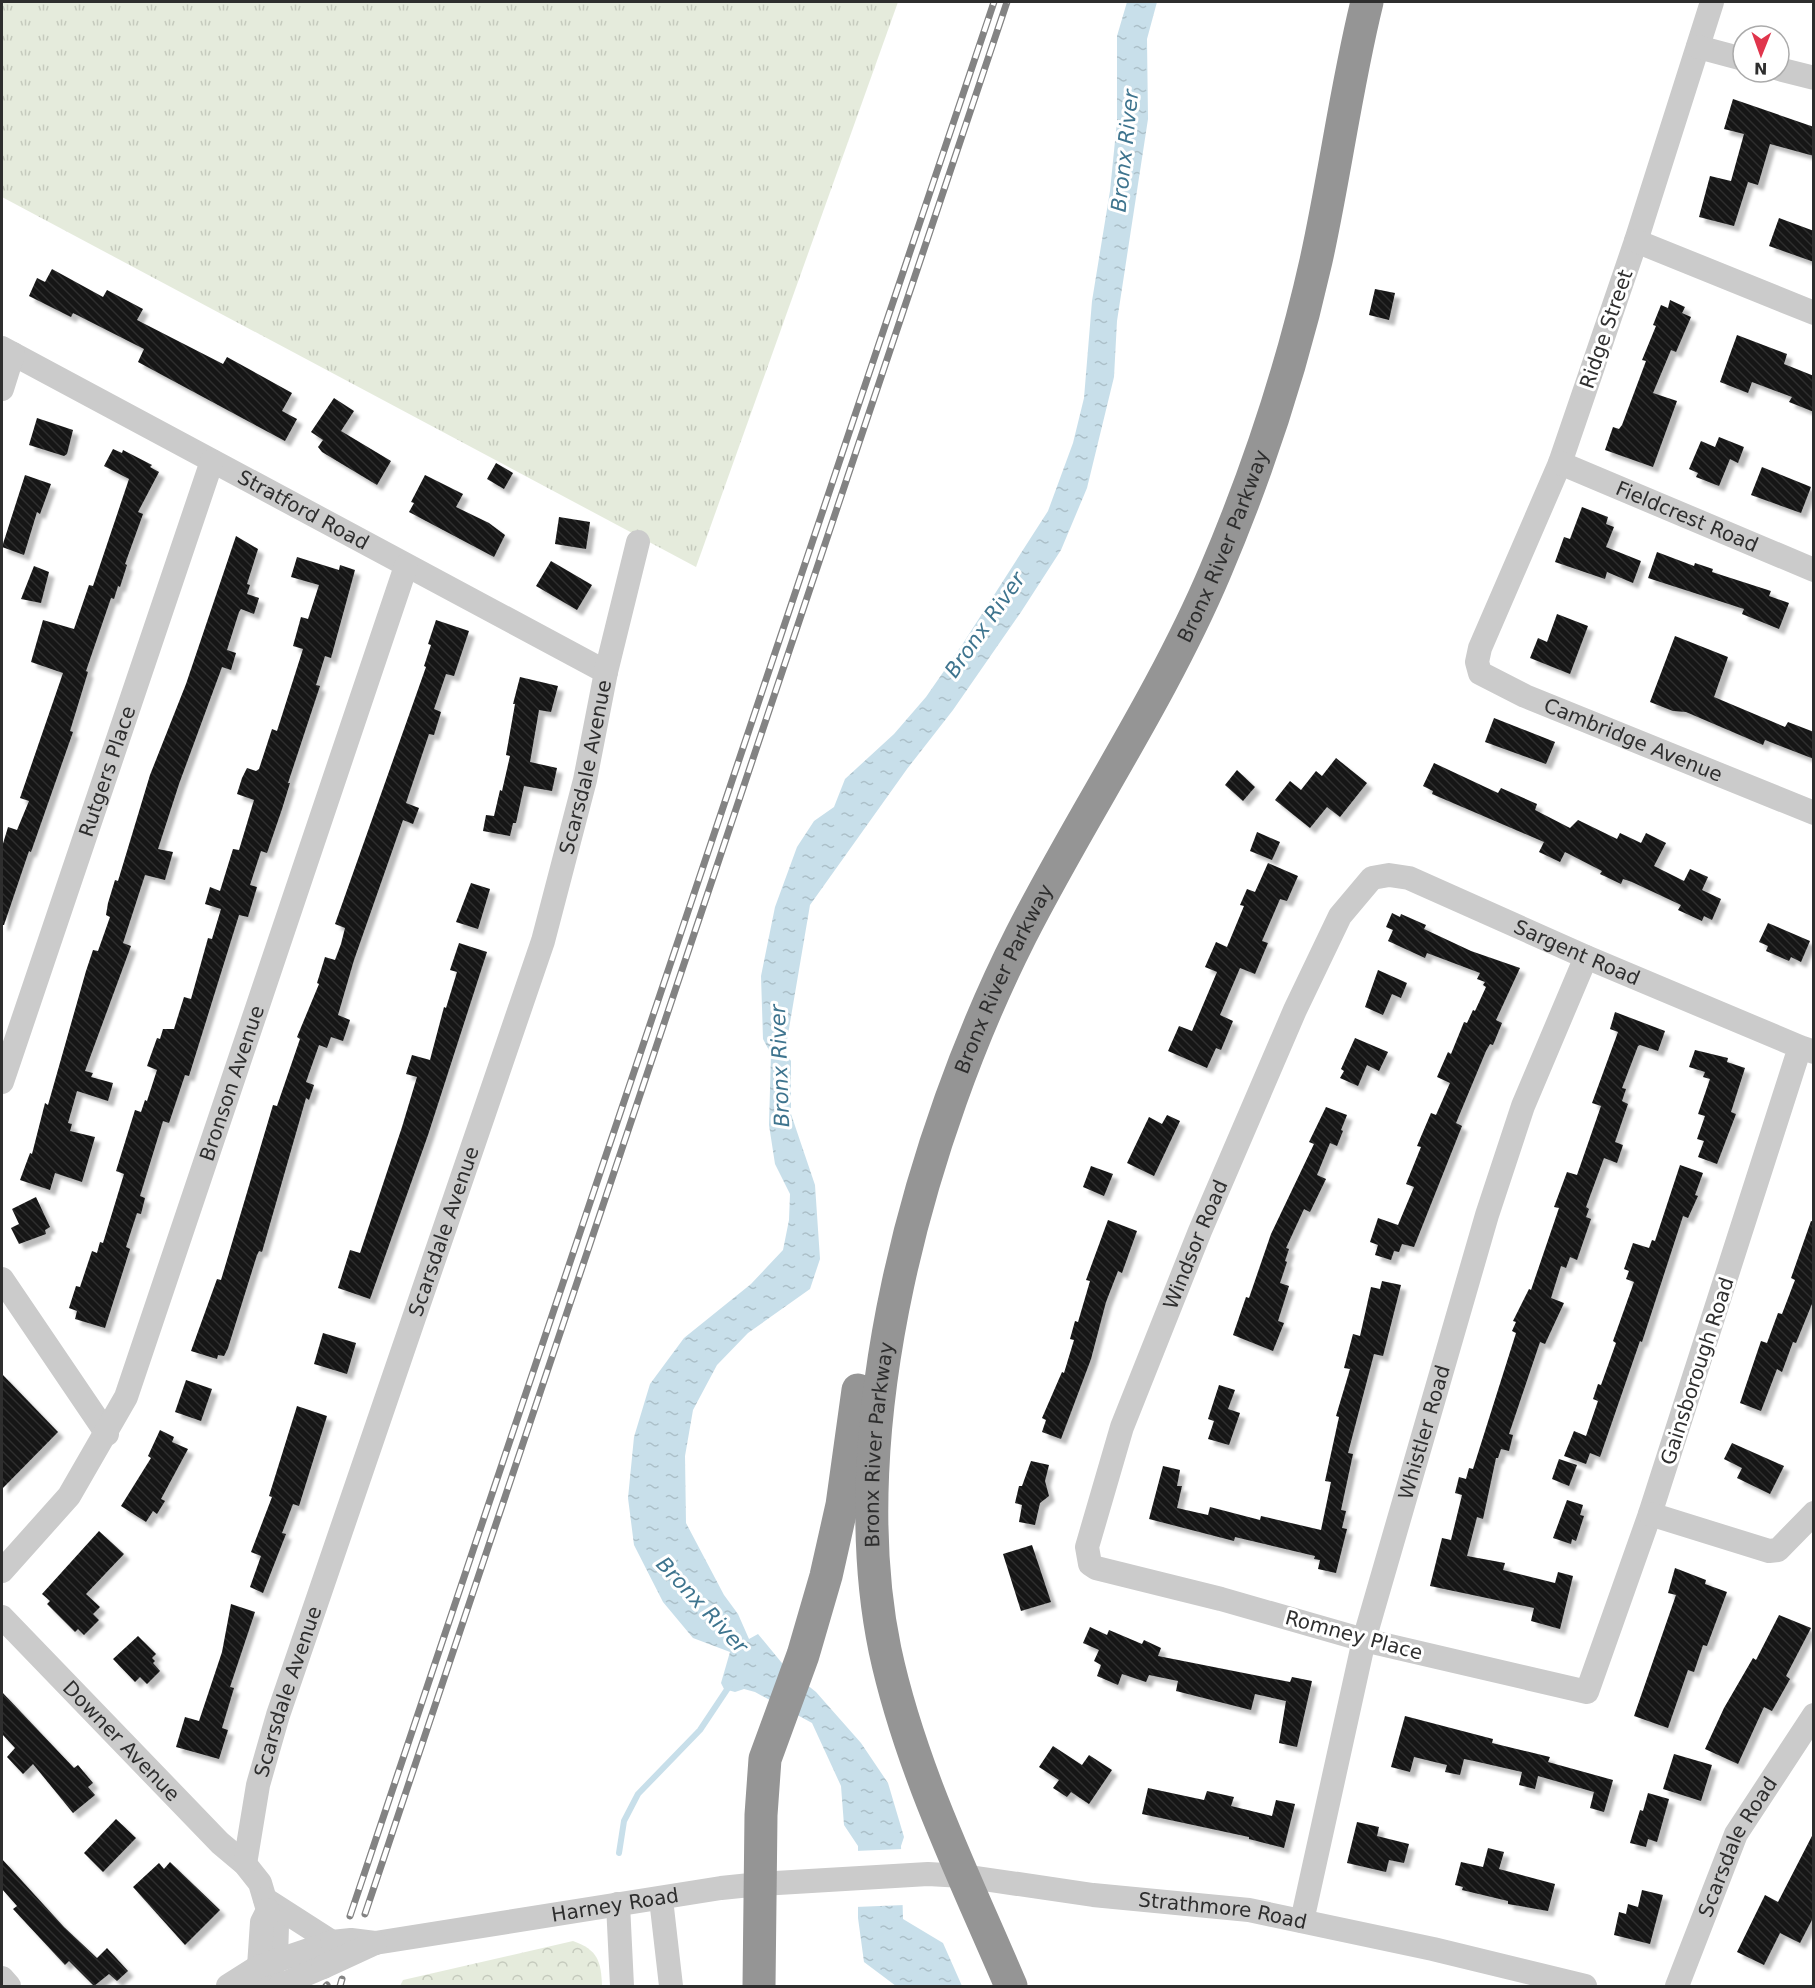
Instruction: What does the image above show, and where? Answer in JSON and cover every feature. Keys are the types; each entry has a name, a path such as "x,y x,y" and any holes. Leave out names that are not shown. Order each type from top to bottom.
{"highway":[{"name":"Bronx River Parkway","path":"759,1986 763,1772 769,1744 819,1603 835,1541 876,1283 922,1121 953,1033 982,964 1032,866 1158,640 1191,571 1233,468 1267,365 1287,293 1344,2"},
{"name":"Bronx River Parkway","path":"1011,1986 963,1876 902,1714 885,1649 878,1608 872,1541 873,1466 885,1356 897,1294 939,1141 989,1003 1037,905 1183,642 1221,559 1266,442 1311,282 1367,2"}],"street":[{"name":"Ridge Street","path":"1480,648 1560,463 1636,241 1712,2"},
{"path":"1698,47 1731,56"},
{"path":"1791,72 1814,78"},
{"path":"1636,241 1814,313"},
{"path":"2,388 7,351"},
{"name":"Stratford Road","path":"7,351 606,672"},
{"name":"Rutgers Place","path":"2,1082 212,461"},
{"name":"Fieldcrest Road","path":"1560,463 1814,570"},
{"name":"Scarsdale Avenue","path":"245,1864 258,1785 278,1715 543,941 585,780 606,672 638,542"},
{"name":"Bronson Avenue","path":"2,1571 69,1496 107,1434 139,1366 406,566"},
{"name":"Cambridge Avenue","path":"1480,648 1477,662 1480,673 1525,696 1814,813"},
{"name":"Sargent Road","path":"1348,906 1372,878 1389,875 1409,878 1586,957 1807,1049"},
{"name":"Windsor Road","path":"1122,1575 1095,1568 1090,1564 1088,1546 1122,1427 1200,1231 1295,1010 1340,916 1348,906"},
{"name":"Whistler Road","path":"1302,1921 1364,1640 1487,1215 1523,1106 1586,957"},
{"name":"Gainsborough Road","path":"1587,1692 1650,1514 1807,1049"},
{"path":"2,1280 107,1434"},
{"path":"1650,1514 1769,1551 1778,1550 1814,1514"},
{"name":"Romney Place","path":"1122,1575 1221,1599 1364,1640 1587,1692"},
{"name":"Downer Avenue","path":"2,1617 220,1843 245,1864"},
{"name":"Scarsdale Road","path":"1677,1986 1737,1834 1814,1715"},
{"path":"245,1864 260,1883 266,1904 277,1925 264,1975"},
{"name":"Strathmore Road","path":"855,1879 963,1876 1093,1896 1249,1910 1433,1949 1585,1986"},
{"name":"Harney Road","path":"228,1986 264,1975 332,1942 351,1940 384,1942 618,1904 760,1884 855,1879"},
{"path":"662,1899 671,1986"},
{"path":"266,1904 332,1942"},
{"path":"618,1904 622,1986"},
{"name":"Harney Road","path":"279,1986 384,1942"},
{"path":"2,1978 9,1986"}],"green space":[{"path":"2,2 898,2 696,567 2,197"},
{"path":"573,1941 593,1953 601,1970 602,1986 400,1986 403,1980"}],"water":[{"name":"Bronx River","path":"1127,2 1157,2 1147,39 1148,119 1117,321 1114,377 1087,488 1061,550 1021,612 953,710 907,769 810,905 785,1052 791,1061 791,1114 815,1185 820,1259 810,1289 748,1333 717,1365 693,1410 685,1456 686,1523 724,1595 738,1614 749,1639 758,1634 786,1668 816,1692 861,1743 888,1783 904,1837 901,1846 903,1919 943,1943 962,1986 896,1986 864,1962 858,1918 858,1846 844,1825 841,1786 812,1723 755,1692 744,1689 735,1692 724,1689 721,1683 730,1652 693,1638 663,1602 634,1545 628,1498 634,1437 650,1384 684,1338 751,1284 783,1250 789,1220 790,1194 775,1164 769,1125 771,1054 763,1039 761,976 775,907 797,847 814,821 834,807 845,779 894,734 926,697 962,645 1048,511 1073,443 1084,398 1092,301 1110,191 1117,121 1117,36"}],"pier":[{"path":"903,1849 905,1905 855,1907 855,1851"}],"building":[{"path":"1733,99 1814,127 1814,156 1770,144 1758,185 1748,182 1734,226 1699,217 1710,176 1731,181 1744,134 1724,129"},
{"path":"1779,218 1814,231 1814,262 1769,246"},
{"path":"52,269 103,297 107,290 143,309 137,320 223,364 227,357 292,393 282,411 297,419 285,441 138,362 144,349 73,313 71,317 29,296 37,278 45,282"},
{"path":"1375,289 1395,293 1389,320 1369,315"},
{"path":"1670,300 1685,307 1682,313 1691,317 1676,352 1671,350 1653,393 1677,401 1653,467 1605,450 1613,427 1619,429 1622,425 1646,361 1642,360 1656,326 1653,325 1661,305 1668,308"},
{"path":"1737,335 1787,354 1784,364 1814,376 1814,412 1789,402 1792,397 1752,382 1748,393 1720,382"},
{"path":"334,398 354,411 341,431 391,461 377,485 322,452 318,447 323,440 311,432"},
{"path":"37,418 73,430 67,454 64,456 29,445"},
{"path":"1719,437 1744,447 1738,463 1730,459 1719,486 1696,477 1698,473 1689,469 1701,441 1715,447"},
{"path":"113,449 122,453 123,450 152,465 150,467 159,472 138,512 143,514 125,564 127,565 120,587 118,586 114,599 111,598 86,671 88,672 70,731 73,732 31,852 29,851 4,925 2,925 2,847 8,827 17,830 29,801 20,798 63,673 31,662 43,620 74,629 89,585 93,586 129,479 104,466"},
{"path":"496,463 513,473 504,489 487,479"},
{"path":"1762,467 1811,487 1801,513 1751,495"},
{"path":"25,475 51,484 40,514 37,512 24,555 2,547"},
{"path":"425,475 463,494 456,507 489,523 505,535 494,557 409,512 414,503 411,502"},
{"path":"1582,507 1608,517 1606,524 1614,527 1606,547 1641,561 1633,583 1607,572 1605,579 1555,562 1564,537 1570,539"},
{"path":"559,517 590,522 586,549 555,544"},
{"path":"236,536 258,549 247,584 250,585 247,594 259,598 254,614 241,609 239,612 227,650 236,653 231,670 222,667 179,784 158,849 173,852 165,880 145,875 123,943 131,946 85,1071 93,1073 91,1077 113,1083 108,1101 77,1091 68,1123 72,1124 70,1131 95,1137 82,1182 55,1173 50,1190 20,1180 30,1153 32,1154 45,1103 48,1105 93,950 98,951 110,917 106,915 108,903 115,880 118,881 150,775 186,684"},
{"path":"1657,552 1694,566 1695,563 1713,569 1712,572 1771,591 1769,596 1789,603 1779,629 1742,614 1744,609 1648,578"},
{"path":"297,557 339,570 340,565 355,570 331,658 325,656 316,685 320,686 288,783 290,783 282,809 267,853 261,851 250,885 257,887 248,917 239,915 189,1076 185,1075 169,1123 163,1121 140,1196 145,1198 141,1214 137,1213 126,1247 130,1249 105,1328 75,1319 77,1311 69,1308 76,1286 80,1287 92,1251 97,1253 100,1242 103,1243 124,1174 116,1171 135,1110 141,1112 157,1070 147,1066 157,1038 160,1039 163,1029 174,1029 184,997 191,999 208,938 212,939 221,909 205,904 210,887 220,891 233,849 239,850 254,800 237,794 242,778 247,768 256,771 259,769 272,729 277,731 303,649 293,646 301,617 308,619 319,585 291,577"},
{"path":"551,561 592,585 577,610 536,586"},
{"path":"34,566 49,572 41,603 21,599"},
{"path":"1557,614 1588,626 1570,674 1530,658 1538,638 1547,642"},
{"path":"436,620 469,631 454,676 446,674 434,709 441,712 434,735 429,734 406,803 419,808 413,824 403,820 354,960 338,1015 350,1020 343,1041 331,1037 327,1048 319,1045 306,1082 314,1085 309,1100 306,1098 262,1252 259,1251 257,1255 228,1348 224,1356 218,1355 217,1359 191,1351 217,1279 221,1280 273,1105 277,1106 300,1039 297,1037 319,984 317,983 325,957 335,960 341,944 345,928 335,924 426,667 424,666 431,645 428,644"},
{"path":"1675,636 1728,657 1714,697 1785,727 1788,722 1814,732 1814,759 1765,740 1763,745 1686,712 1673,711 1650,702"},
{"path":"520,677 558,686 551,712 539,710 530,762 557,768 552,791 524,786 516,823 513,823 510,836 483,831 486,815 494,816 500,790 502,791 510,756 506,755 515,704 513,704"},
{"path":"1494,718 1555,742 1546,764 1485,742"},
{"path":"1336,758 1367,783 1340,817 1327,807 1310,828 1275,800 1290,781 1301,790 1316,771 1322,776"},
{"path":"1434,763 1498,793 1501,788 1537,804 1535,810 1570,828 1578,820 1617,839 1620,833 1641,843 1646,833 1666,843 1654,866 1684,881 1690,869 1708,877 1702,890 1721,899 1712,920 1704,916 1702,921 1678,910 1681,905 1632,882 1623,879 1621,884 1600,874 1602,871 1565,852 1560,862 1539,852 1544,842 1432,794 1433,791 1423,786"},
{"path":"1237,770 1255,787 1243,801 1225,785"},
{"path":"1257,832 1280,842 1272,860 1250,851"},
{"path":"1268,863 1298,876 1287,901 1280,899 1262,941 1268,943 1255,974 1240,968 1220,1015 1233,1021 1221,1050 1216,1048 1207,1068 1168,1051 1179,1026 1192,1031 1217,972 1205,967 1216,942 1227,947 1244,906 1240,905 1247,889 1255,892"},
{"path":"471,883 490,889 478,929 456,922"},
{"path":"1392,913 1400,917 1401,914 1426,925 1424,929 1471,951 1520,968 1496,1020 1502,1023 1493,1045 1490,1044 1486,1051 1456,1123 1462,1126 1414,1247 1402,1244 1399,1252 1394,1251 1391,1260 1375,1255 1378,1245 1370,1242 1378,1218 1398,1225 1414,1187 1406,1184 1421,1147 1417,1146 1431,1113 1436,1115 1450,1083 1437,1077 1448,1052 1451,1054 1464,1022 1467,1023 1473,1010 1475,1011 1486,987 1483,985 1485,982 1477,979 1480,973 1427,953 1425,958 1388,941 1393,930 1386,927"},
{"path":"1768,923 1810,941 1801,962 1791,957 1789,961 1766,951 1768,946 1759,942"},
{"path":"459,943 487,952 428,1135 370,1299 338,1288 350,1250 360,1253 402,1127 417,1077 406,1074 412,1055 430,1060 444,1007 446,1008 457,972 450,970"},
{"path":"1378,970 1407,983 1401,998 1392,994 1383,1015 1365,1007"},
{"path":"1615,1012 1665,1031 1658,1051 1638,1046 1622,1088 1626,1089 1622,1101 1628,1104 1615,1142 1623,1145 1617,1163 1604,1158 1586,1207 1589,1209 1586,1217 1591,1219 1577,1260 1570,1257 1566,1268 1561,1266 1551,1298 1564,1303 1545,1344 1540,1342 1509,1434 1513,1435 1509,1451 1501,1449 1496,1458 1483,1519 1477,1517 1467,1556 1505,1563 1503,1570 1555,1583 1558,1572 1573,1576 1560,1629 1531,1621 1534,1608 1430,1586 1442,1538 1451,1540 1462,1495 1455,1493 1459,1477 1466,1479 1469,1468 1473,1469 1516,1333 1512,1331 1516,1322 1513,1321 1529,1289 1531,1290 1559,1208 1554,1207 1567,1172 1577,1175 1601,1106 1592,1103 1618,1032 1610,1029"},
{"path":"1355,1038 1388,1052 1379,1071 1367,1065 1358,1086 1340,1078 1344,1071 1341,1069"},
{"path":"1695,1050 1728,1058 1727,1062 1745,1068 1731,1112 1736,1114 1717,1164 1698,1157 1704,1141 1697,1139 1705,1116 1698,1114 1710,1079 1703,1077 1705,1072 1689,1067"},
{"path":"1326,1107 1347,1115 1337,1146 1330,1143 1317,1175 1326,1179 1310,1212 1304,1209 1286,1248 1289,1249 1285,1261 1287,1262 1280,1283 1289,1286 1278,1321 1284,1323 1273,1351 1233,1335 1246,1297 1249,1298 1271,1234 1314,1144 1309,1142"},
{"path":"1167,1115 1180,1121 1154,1176 1127,1163 1149,1117 1162,1124"},
{"path":"1680,1165 1703,1173 1695,1195 1698,1196 1688,1218 1683,1216 1642,1342 1640,1341 1600,1457 1590,1453 1586,1464 1564,1456 1574,1431 1586,1436 1598,1401 1593,1399 1598,1384 1601,1385 1616,1343 1613,1341 1634,1282 1626,1279 1629,1271 1624,1269 1633,1243 1649,1248 1652,1240 1655,1241"},
{"path":"1091,1166 1113,1174 1104,1196 1083,1187"},
{"path":"36,1197 50,1227 45,1230 46,1234 19,1244 11,1228 19,1224 12,1209"},
{"path":"1108,1220 1137,1231 1122,1273 1118,1271 1106,1302 1091,1359 1061,1439 1042,1432 1046,1420 1042,1418 1062,1372 1064,1373 1074,1340 1070,1339 1075,1321 1078,1322 1090,1281 1086,1280"},
{"path":"1811,1221 1814,1222 1814,1299 1796,1343 1793,1342 1782,1372 1777,1369 1761,1411 1740,1403 1761,1341 1767,1343 1778,1313 1782,1314 1795,1280 1791,1278"},
{"path":"1382,1281 1401,1285 1383,1356 1374,1354 1348,1453 1353,1454 1341,1510 1346,1511 1342,1528 1347,1529 1336,1573 1318,1569 1320,1560 1314,1559 1315,1556 1235,1537 1234,1541 1149,1519 1163,1466 1180,1470 1177,1486 1182,1486 1177,1508 1208,1515 1210,1507 1260,1520 1261,1516 1321,1530 1331,1482 1325,1481 1339,1417 1336,1416 1350,1369 1344,1368 1353,1334 1360,1336 1371,1287 1380,1289"},
{"path":"323,1333 356,1343 347,1374 314,1364"},
{"path":"2,1374 58,1432 2,1489"},
{"path":"186,1380 212,1389 201,1421 175,1412"},
{"path":"1219,1385 1235,1390 1228,1409 1240,1413 1229,1445 1208,1439 1214,1421 1208,1419"},
{"path":"297,1406 327,1416 299,1506 293,1504 282,1533 286,1534 263,1593 250,1587 261,1556 251,1552 272,1497 269,1496"},
{"path":"160,1430 174,1437 172,1442 188,1449 161,1499 165,1501 157,1514 153,1511 146,1522 121,1506 151,1458 148,1456"},
{"path":"1732,1443 1784,1466 1770,1494 1737,1478 1742,1468 1724,1459"},
{"path":"1559,1459 1577,1465 1569,1486 1552,1479"},
{"path":"1031,1461 1049,1465 1045,1481 1049,1496 1040,1503 1035,1525 1019,1522 1022,1505 1015,1503 1019,1486 1022,1486"},
{"path":"1567,1500 1583,1505 1580,1515 1584,1516 1576,1541 1572,1539 1571,1544 1553,1538"},
{"path":"99,1531 124,1554 86,1594 100,1607 93,1614 99,1620 84,1635 78,1629 75,1632 47,1604 50,1601 42,1594"},
{"path":"1032,1545 1051,1602 1021,1611 1003,1554"},
{"path":"1675,1568 1706,1580 1705,1584 1727,1592 1707,1646 1703,1645 1694,1672 1688,1670 1668,1728 1634,1716 1676,1595 1668,1593"},
{"path":"231,1604 255,1612 230,1687 234,1688 222,1728 228,1730 219,1759 176,1747 185,1717 199,1721 222,1652"},
{"path":"1779,1615 1811,1628 1786,1676 1790,1679 1772,1711 1764,1707 1738,1764 1705,1749 1724,1708 1753,1658 1756,1660"},
{"path":"1090,1627 1107,1635 1109,1630 1142,1644 1144,1640 1161,1648 1158,1656 1290,1682 1292,1677 1312,1681 1297,1747 1279,1743 1286,1701 1255,1694 1251,1710 1176,1691 1178,1681 1149,1675 1146,1682 1122,1674 1118,1685 1097,1676 1101,1665 1094,1661 1099,1650 1083,1643"},
{"path":"138,1636 156,1654 152,1658 155,1661 153,1663 160,1671 147,1684 140,1677 135,1682 113,1659"},
{"path":"2,1692 74,1768 78,1765 93,1783 88,1787 95,1795 73,1813 33,1764 23,1774 7,1757 15,1748 2,1734"},
{"path":"1405,1716 1493,1739 1492,1743 1550,1757 1548,1762 1613,1780 1604,1812 1590,1808 1594,1792 1538,1776 1535,1789 1519,1785 1522,1772 1474,1761 1464,1759 1460,1775 1445,1772 1447,1765 1414,1757 1410,1772 1391,1767"},
{"path":"1053,1746 1082,1765 1089,1755 1112,1770 1089,1804 1071,1792 1067,1797 1053,1788 1059,1780 1039,1767"},
{"path":"1674,1754 1712,1765 1701,1801 1663,1789"},
{"path":"1148,1788 1204,1800 1207,1791 1234,1797 1231,1806 1272,1816 1276,1800 1295,1804 1284,1848 1249,1839 1249,1837 1142,1814"},
{"path":"1648,1793 1669,1799 1657,1842 1648,1839 1646,1847 1630,1843"},
{"path":"116,1819 136,1838 103,1872 84,1853"},
{"path":"1357,1822 1379,1827 1377,1836 1409,1844 1404,1863 1389,1860 1386,1872 1347,1863"},
{"path":"1814,1832 1814,1916 1800,1943 1780,1933 1764,1965 1737,1952 1765,1895 1778,1902"},
{"path":"1488,1848 1504,1852 1499,1869 1555,1884 1548,1911 1508,1904 1508,1901 1462,1890 1463,1887 1455,1885 1461,1862 1483,1867"},
{"path":"2,1859 64,1927 97,1958 107,1948 128,1971 117,1981 109,1974 94,1986 69,1961 65,1965 13,1909 17,1906 2,1889"},
{"path":"170,1862 220,1910 185,1945 133,1887 159,1863 164,1869"},
{"path":"1642,1890 1663,1895 1650,1944 1614,1935 1619,1912 1626,1914 1628,1904 1638,1907"}],"waterway":[{"path":"619,1853 624,1821 638,1794 700,1730 730,1685"}],"railway":[{"path":"350,1916 994,2"},
{"path":"365,1914 1007,2"},
{"path":"340,1986 342,1979"}]}
